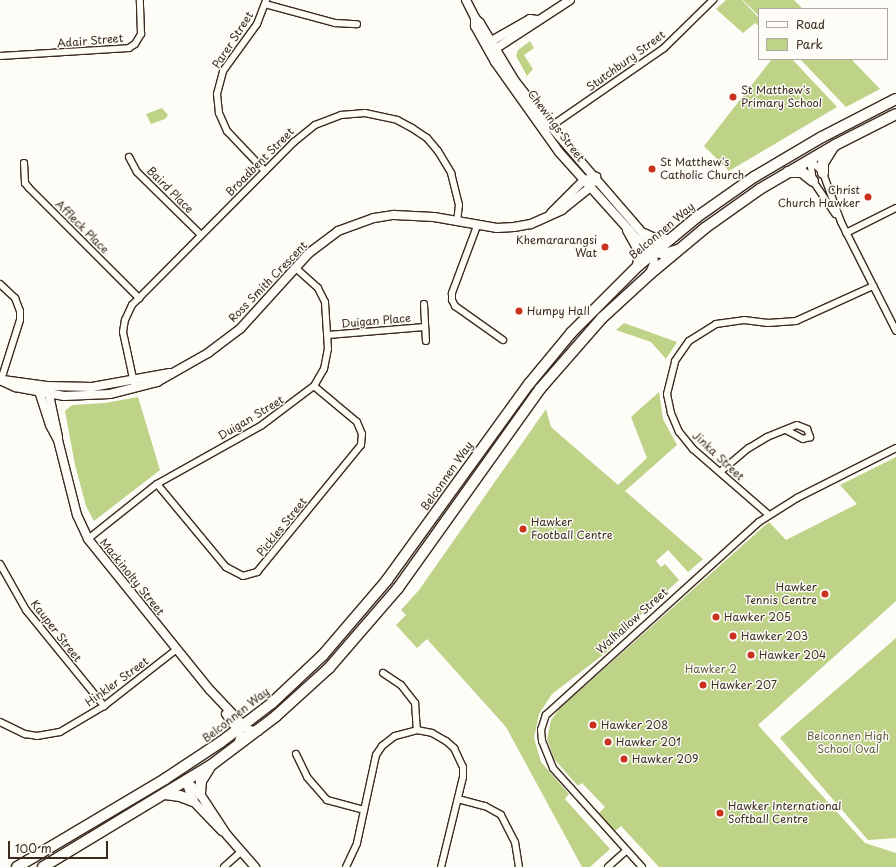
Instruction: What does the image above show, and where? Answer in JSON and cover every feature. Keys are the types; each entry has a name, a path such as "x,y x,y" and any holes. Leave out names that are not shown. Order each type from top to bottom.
{"main road":[{"name":"Belconnen Way","path":"17,867 194,761 240,728 323,655 388,580 509,410 549,359 597,306 638,266 668,240 726,196 783,159 896,99"},
{"path":"43,867 210,766 258,731 329,668 398,588 519,418 565,359 606,315 650,274 680,248 734,207 787,172 834,145 888,118"},
{"path":"810,159 812,149 822,137"},
{"path":"823,173 823,163 834,145"},
{"path":"783,159 801,156 810,159"},
{"path":"787,172 802,172 813,181"},
{"path":"628,230 640,252 638,266"},
{"path":"644,234 657,240 668,240"},
{"path":"509,410 519,418"},
{"path":"388,580 398,588"},
{"path":"186,781 194,761"},
{"path":"200,794 201,781 210,766"},
{"path":"165,779 186,781"},
{"path":"165,794 180,796 193,801"},
{"path":"104,815 111,827"}],"street":[{"name":"Adair Street","path":"0,56 129,48 135,44 141,34 140,0"},
{"name":"Chewings Street","path":"466,0 474,18 475,26 513,83 584,180 647,250 654,253"},
{"path":"490,47 533,26 537,20 570,0"},
{"name":"Stutchbury Street","path":"548,129 664,48 713,0"},
{"path":"266,2 334,23 357,24"},
{"name":"Parer Street","path":"265,171 227,131 220,112 217,94 223,71 257,24 266,2"},
{"name":"Broadbent Street","path":"134,385 123,332 129,310 139,298 303,133 315,125 356,113 381,115 412,128 426,138 441,154 451,173 456,188 459,205 457,222"},
{"name":"Chewings Street","path":"548,129 596,177 653,245 654,253"},
{"name":"Baird Place","path":"129,157 137,172 201,235"},
{"path":"810,159 823,173 846,233 873,286 893,319 896,331"},
{"path":"810,159 813,181 841,222"},
{"name":"Affleck Place","path":"24,163 25,183 29,188 139,298"},
{"path":"584,180 596,177"},
{"name":"Ross Smith Crescent","path":"0,380 15,388 40,394 48,390 134,385 158,382 172,372 208,353 240,329 309,254 333,235 374,218 414,215 477,226 514,227 531,224 562,210 590,187 596,177"},
{"name":"Ross Smith Crescent","path":"550,215 584,180"},
{"path":"846,233 896,208"},
{"path":"477,226 452,293 452,300 455,306 503,340"},
{"path":"650,274 654,264 654,253 667,253 680,248"},
{"name":"Duigan Street","path":"88,539 156,484 262,425 314,386 326,363 328,335 322,294 296,268"},
{"path":"0,284 15,298 20,311 20,320 0,380"},
{"name":"Jinka Street","path":"769,515 688,443 670,413 668,388 680,352 699,333 716,324 744,320 768,323 796,321 873,286"},
{"name":"Duigan Place","path":"424,304 426,341"},
{"name":"Duigan Place","path":"328,335 425,327"},
{"name":"Ross Smith Crescent","path":"0,380 38,385 48,390 70,396 110,394 134,385"},
{"name":"Mackinolty Street","path":"38,385 58,440 78,515 88,539 240,728"},
{"name":"Pickles Street","path":"156,484 226,567 243,576 257,572 361,445 362,434 357,422 314,386"},
{"name":"Mackinolty Street","path":"48,390 54,412 58,440"},
{"path":"54,412 58,403 70,396"},
{"path":"720,472 749,448 786,430"},
{"name":"Walhallow Street","path":"642,867 550,762 542,741 541,730 546,715 741,537 769,515 896,448"},
{"name":"Kauper Street","path":"0,564 26,610 104,706"},
{"name":"Hinkler Street","path":"0,723 25,734 49,735 60,732 104,706 177,649"},
{"path":"383,673 401,685 415,703 417,730"},
{"path":"238,745 240,728 258,731"},
{"path":"346,867 357,843 373,766 382,746 395,736 417,730 442,737 460,758 463,777 441,867"},
{"path":"296,754 307,777 327,800 364,810"},
{"path":"186,781 200,794 227,835"},
{"path":"186,781 193,801 227,835 255,867"},
{"path":"458,799 485,806 501,815 515,842 519,867"},
{"path":"608,867 627,850"},
{"path":"224,867 242,851"}],"green space":[{"path":"726,0 742,0 758,17 758,25 755,23 743,33 716,9"},
{"path":"743,0 794,0 802,8 758,8 758,15"},
{"path":"530,41 534,48 524,55 533,69 527,76 516,56 518,50"},
{"path":"771,60 793,60 837,107 729,171 704,146"},
{"path":"801,60 852,60 880,89 846,107"},
{"path":"162,108 168,115 165,119 151,124 146,114"},
{"path":"624,323 677,342 666,359 651,342 616,330"},
{"path":"659,392 663,419 677,445 625,491 703,559 688,572 668,550 656,561 661,567 665,564 679,580 623,631 608,651 552,694 539,714 534,738 541,762 569,794 565,799 610,849 590,867 582,867 506,727 427,639 417,648 396,625 406,615 401,610 419,590 546,409 551,427 618,485 647,458 631,417"},
{"path":"138,397 160,470 94,521 86,506 75,465 65,411 72,405 105,403"},
{"name":"Hawker 2","path":"896,457 896,601 758,725 865,843 896,853 896,867 659,867 621,826 615,831 599,813 605,807 582,783 578,786 554,759 547,739 551,720 560,708 769,522 786,540 857,504 840,485"},
{"name":"Belconnen High School Oval","path":"896,638 896,838 868,840 780,738"}],"place":[{"name":"St Matthew's Primary School","path":"733,97"},
{"name":"St Matthew's Catholic Church","path":"652,169"},
{"name":"Christ Church Hawker","path":"868,197"},
{"name":"Khemararangsi Wat","path":"605,247"},
{"name":"Humpy Hall","path":"519,311"},
{"name":"Hawker Football Centre","path":"523,529"},
{"name":"Hawker Tennis Centre","path":"825,594"},
{"name":"Hawker 205","path":"716,617"},
{"name":"Hawker 203","path":"733,636"},
{"name":"Hawker 204","path":"751,655"},
{"name":"Hawker 207","path":"703,685"},
{"name":"Hawker 208","path":"593,725"},
{"name":"Hawker 201","path":"608,742"},
{"name":"Hawker 209","path":"624,759"},
{"name":"Hawker International Softball Centre","path":"720,813"}]}
